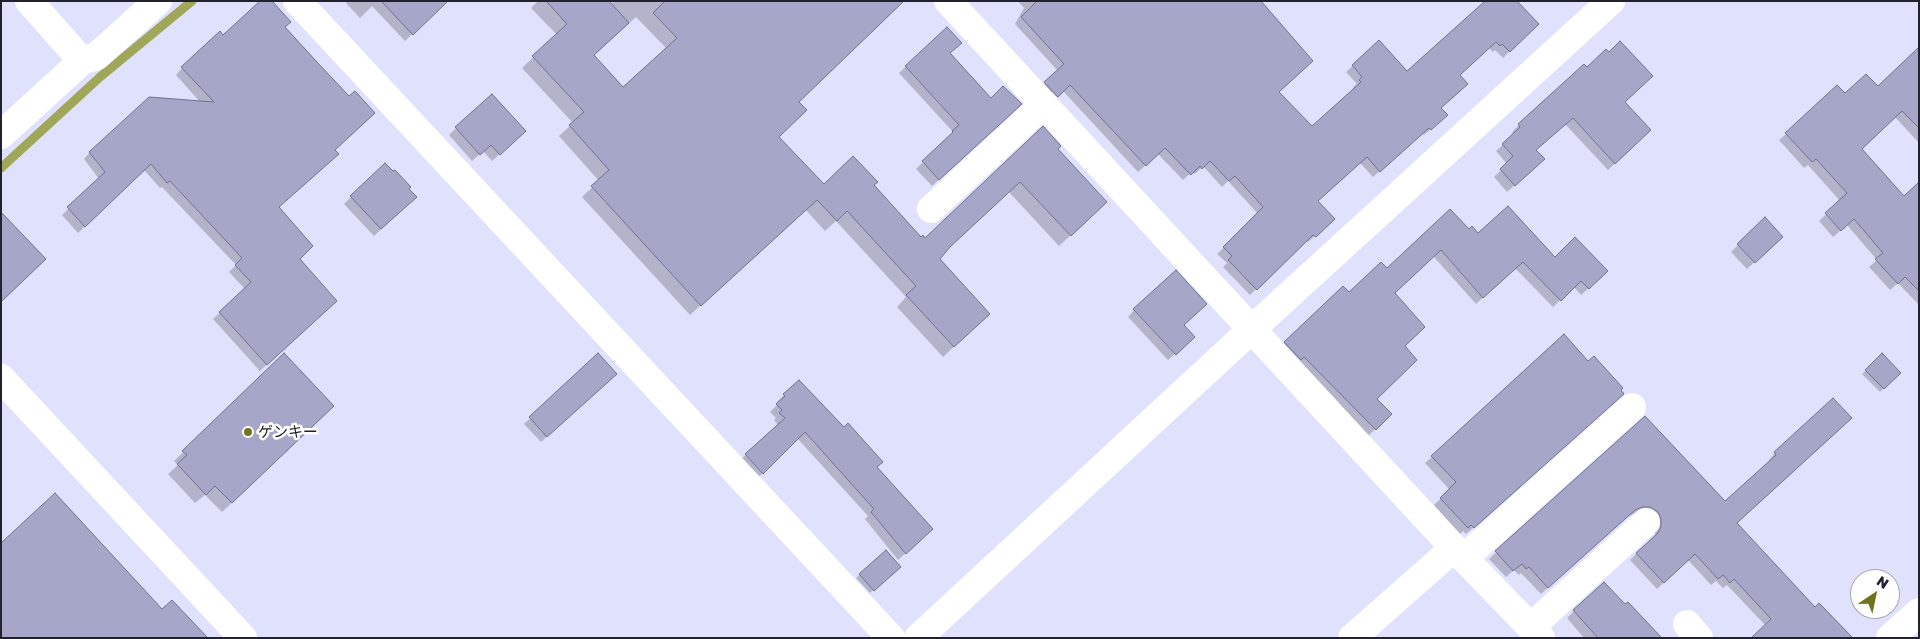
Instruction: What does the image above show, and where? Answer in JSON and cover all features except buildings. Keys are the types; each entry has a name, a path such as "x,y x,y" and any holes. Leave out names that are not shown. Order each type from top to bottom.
{"street":[{"path":"29,1 82,61"},
{"path":"1,135 82,61 97,56 158,1"},
{"path":"297,1 891,638"},
{"path":"948,1 1459,553 1536,632 1646,522"},
{"path":"918,638 1611,1"},
{"path":"931,209 1044,104"},
{"path":"1,378 243,638"},
{"path":"1352,638 1459,553 1632,407"},
{"path":"1890,638 1919,612"}],"waterway":[{"path":"1,168 100,77 192,1"}],"place":[{"name":"ゲンキー","path":"248,432"}]}
